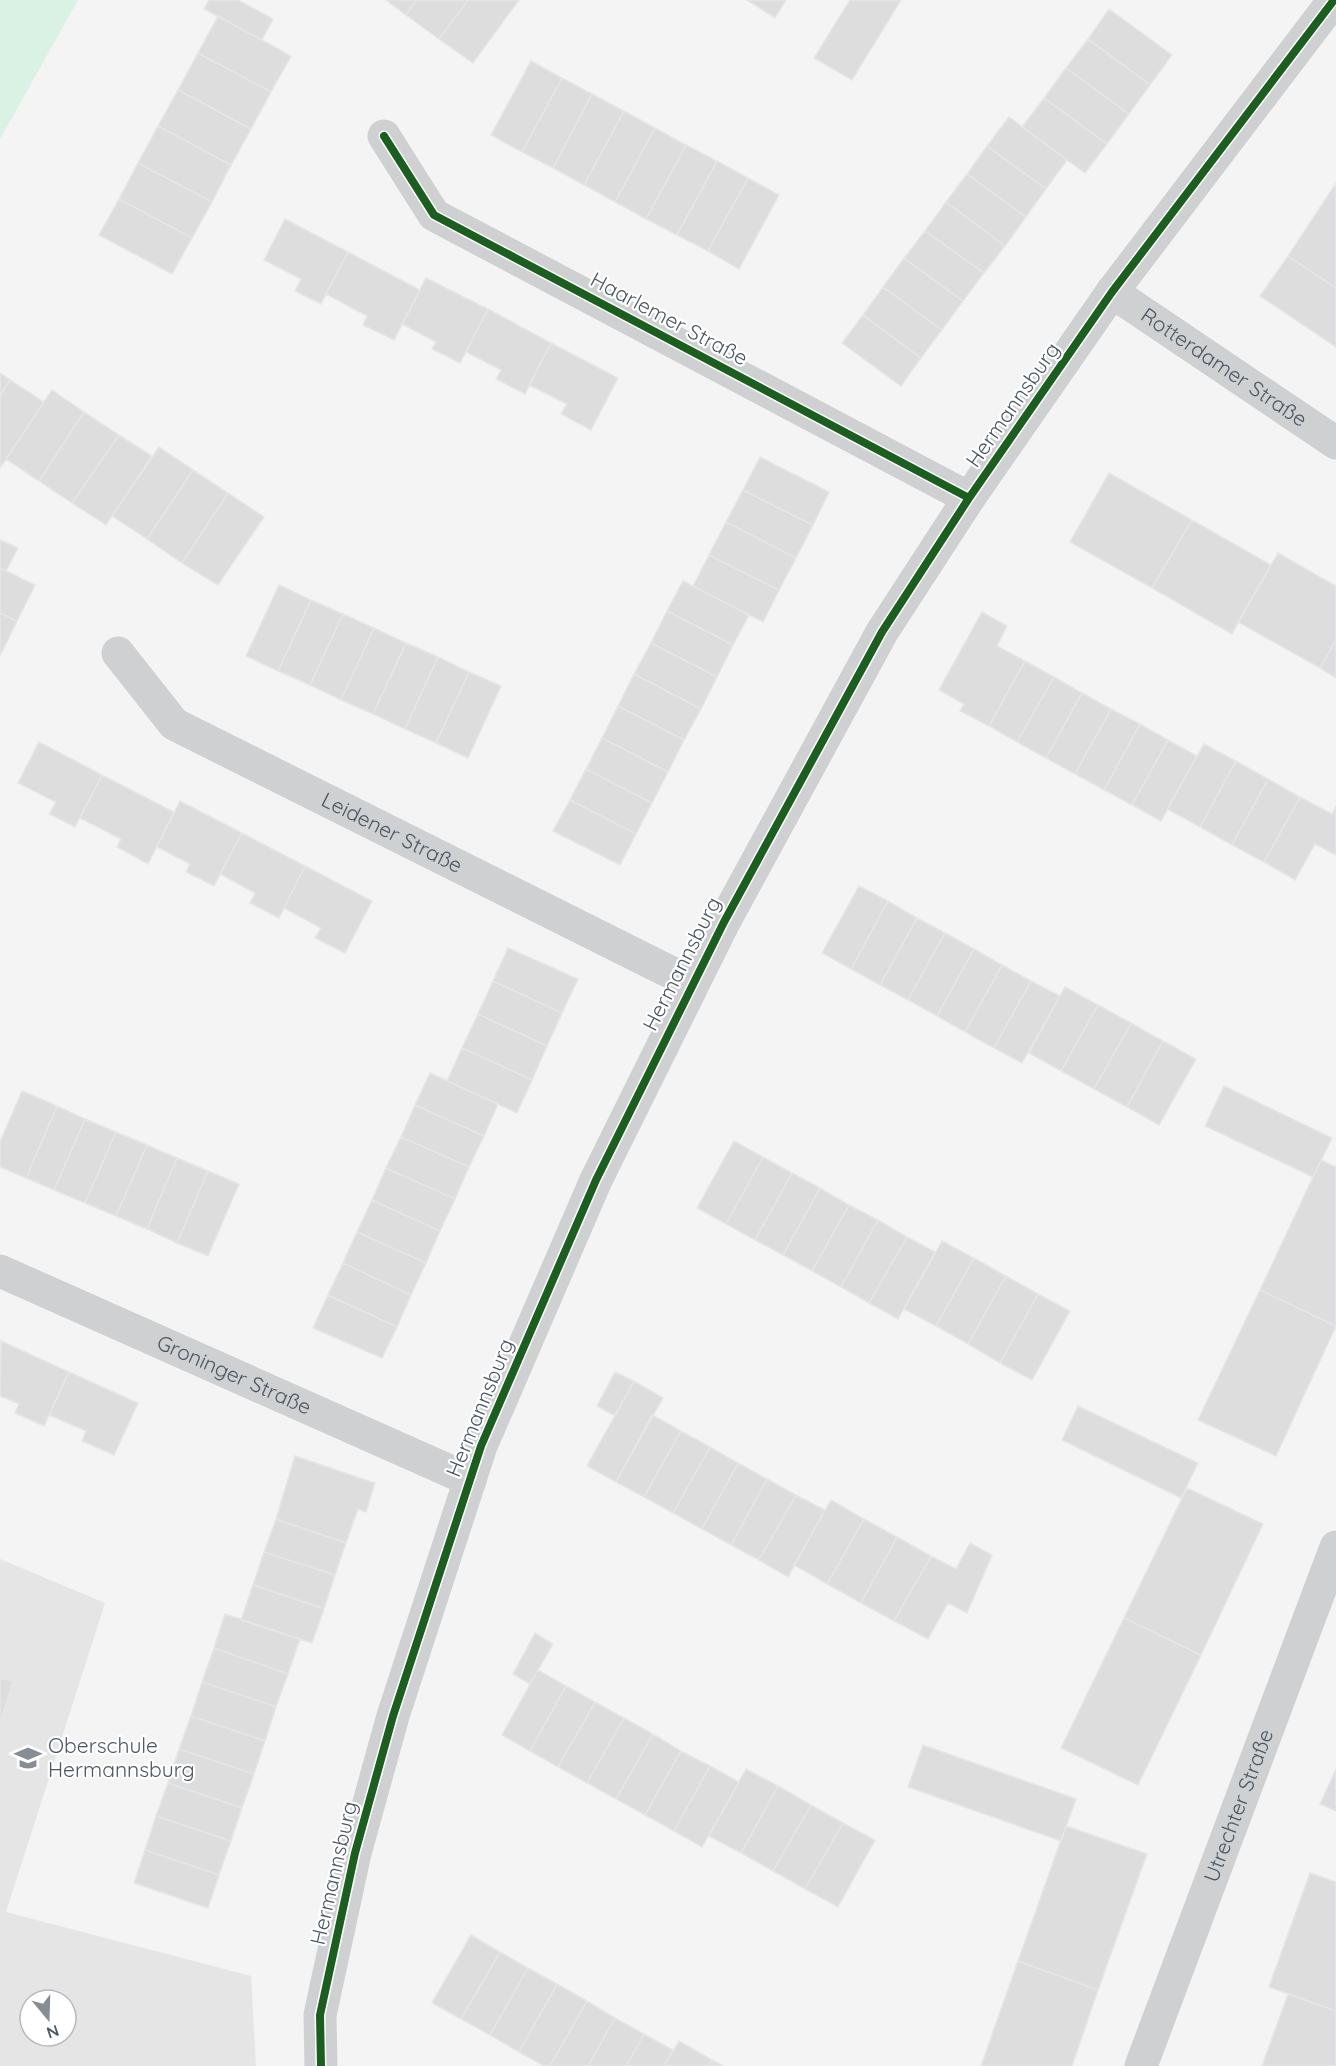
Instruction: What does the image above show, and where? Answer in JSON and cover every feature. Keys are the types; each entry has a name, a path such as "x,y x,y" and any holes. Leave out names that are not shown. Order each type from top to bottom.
{"street":[{"name":"Hermannsburg","path":"321,2066 320,2015 355,1853 393,1716 481,1446 575,1226 692,983 853,682 888,622 969,498 1112,292 1334,0"},
{"name":"Haarlemer Straße","path":"384,136 434,215 969,498"},
{"name":"Rotterdamer Straße","path":"1112,292 1336,443"},
{"name":"Leidener Straße","path":"118,653 174,724 692,983"},
{"name":"Groninger Straße","path":"0,1271 470,1480"},
{"name":"Utrechter Straße","path":"1141,2066 1336,1547"}],"shaded area":[{"name":"Oberschule Hermannsburg","path":"0,1559 105,1603 6,1912 251,1976 256,2066 0,2066"}],"green space":[{"path":"0,0 78,0 0,139"}],"building":[{"path":"209,0 238,0 273,19 262,40 204,9"},
{"path":"386,0 416,0 406,15"},
{"path":"416,0 468,0 439,39 406,15"},
{"path":"468,0 519,0 473,63 439,39"},
{"path":"747,0 786,0 775,18"},
{"path":"850,0 901,0 852,80 814,58"},
{"path":"1109,9 1172,55 1150,85 1088,39"},
{"path":"218,16 291,56 271,92 198,53"},
{"path":"1088,39 1150,85 1129,114 1066,68"},
{"path":"198,53 271,92 251,129 178,90"},
{"path":"531,61 562,78 522,152 491,135"},
{"path":"1066,68 1129,114 1107,144 1044,98"},
{"path":"562,78 592,94 553,168 522,152"},
{"path":"178,90 251,129 231,165 158,126"},
{"path":"592,94 624,111 584,185 553,168"},
{"path":"1044,98 1107,144 1085,173 1022,127"},
{"path":"624,111 655,128 615,202 584,185"},
{"path":"1009,117 1067,160 1046,189 987,146"},
{"path":"158,126 231,165 212,202 138,163"},
{"path":"655,128 686,145 646,219 615,202"},
{"path":"686,145 717,161 677,235 646,219"},
{"path":"987,146 1046,189 1026,217 967,174"},
{"path":"717,161 748,178 708,251 677,235"},
{"path":"138,163 212,202 192,238 119,199"},
{"path":"967,174 1026,217 1005,246 946,202"},
{"path":"748,178 779,195 739,269 708,251"},
{"path":"1336,183 1336,288 1288,256"},
{"path":"119,199 192,238 172,274 99,235"},
{"path":"946,202 1005,246 984,273 925,231"},
{"path":"285,219 348,252 321,304 295,291 301,279 264,260"},
{"path":"925,231 984,273 963,301 904,258"},
{"path":"348,252 420,290 394,340 363,325 367,316 326,294"},
{"path":"1288,256 1336,288 1336,347 1260,296"},
{"path":"904,258 963,301 942,330 883,287"},
{"path":"426,278 488,309 460,363 432,349 436,342 402,324"},
{"path":"883,287 942,330 921,358 863,315"},
{"path":"488,309 551,343 525,394 496,379 501,370 466,352"},
{"path":"863,315 921,358 901,386 842,343"},
{"path":"551,343 618,378 591,430 561,414 567,404 529,385"},
{"path":"0,373 10,380 0,396"},
{"path":"10,380 44,402 0,468 0,396"},
{"path":"52,390 84,412 39,481 6,459"},
{"path":"84,412 119,435 72,503 39,481"},
{"path":"119,435 152,456 106,525 72,503"},
{"path":"159,447 193,470 147,539 112,516"},
{"path":"760,457 829,492 813,525 743,490"},
{"path":"193,470 228,493 182,563 147,539"},
{"path":"1109,473 1192,520 1152,588 1070,542"},
{"path":"743,490 813,525 796,558 726,522"},
{"path":"228,493 264,517 218,585 182,563"},
{"path":"1192,520 1271,565 1232,634 1152,588"},
{"path":"726,522 796,558 779,590 709,555"},
{"path":"0,540 18,548 6,571 0,568"},
{"path":"1278,553 1336,586 1336,640 1320,668 1238,622"},
{"path":"709,555 779,590 763,622 693,586"},
{"path":"0,568 35,585 17,621 0,613"},
{"path":"683,581 749,615 733,645 667,611"},
{"path":"279,585 311,600 278,671 246,656"},
{"path":"311,600 343,614 310,685 278,671"},
{"path":"667,611 733,645 717,677 651,643"},
{"path":"982,612 1007,626 997,646 1025,661 989,726 960,711 964,704 939,690"},
{"path":"0,613 17,621 0,656"},
{"path":"343,614 374,628 341,700 310,685"},
{"path":"374,628 406,643 373,714 341,700"},
{"path":"1336,640 1336,678 1320,668"},
{"path":"406,643 438,657 405,729 373,714"},
{"path":"651,643 717,677 701,709 634,674"},
{"path":"438,657 469,672 436,743 405,729"},
{"path":"1025,661 1054,677 1017,742 989,726"},
{"path":"469,672 501,686 468,758 436,743"},
{"path":"634,674 701,709 684,740 618,706"},
{"path":"1054,677 1082,693 1046,758 1017,742"},
{"path":"1082,693 1111,709 1075,774 1046,758"},
{"path":"618,706 684,740 668,772 602,738"},
{"path":"1111,709 1140,724 1104,790 1075,774"},
{"path":"1140,724 1168,740 1132,805 1104,790"},
{"path":"602,738 668,772 652,803 586,769"},
{"path":"1168,740 1197,756 1161,821 1132,805"},
{"path":"39,742 102,775 75,827 49,814 56,802 18,783"},
{"path":"1204,744 1236,761 1200,827 1167,809"},
{"path":"1236,761 1268,779 1232,845 1200,827"},
{"path":"586,769 652,803 636,834 570,800"},
{"path":"102,775 174,812 148,864 117,847 121,839 80,818"},
{"path":"1268,779 1300,797 1264,862 1232,845"},
{"path":"1300,797 1332,814 1336,806 1336,855 1315,844 1295,880 1264,862"},
{"path":"570,800 636,834 620,865 553,831"},
{"path":"180,801 242,833 214,886 186,872 190,864 157,847"},
{"path":"242,833 305,866 279,918 250,903 255,893 220,874"},
{"path":"305,866 372,901 345,953 315,938 321,928 284,908"},
{"path":"859,886 888,901 851,969 822,953"},
{"path":"888,901 917,918 880,985 851,969"},
{"path":"917,918 945,933 908,1000 880,985"},
{"path":"945,933 974,949 937,1016 908,1000"},
{"path":"508,948 578,979 562,1013 493,981"},
{"path":"974,949 1002,965 965,1032 937,1016"},
{"path":"1002,965 1031,981 994,1048 965,1032"},
{"path":"493,981 562,1013 547,1046 478,1014"},
{"path":"1031,981 1060,996 1022,1063 994,1048"},
{"path":"1065,987 1098,1005 1061,1071 1029,1053"},
{"path":"1098,1005 1131,1023 1094,1089 1061,1071"},
{"path":"478,1014 547,1046 532,1080 462,1048"},
{"path":"1131,1023 1163,1041 1127,1107 1094,1089"},
{"path":"1163,1041 1196,1059 1159,1125 1127,1107"},
{"path":"462,1048 532,1080 517,1113 447,1081"},
{"path":"430,1073 498,1104 484,1136 415,1105"},
{"path":"1224,1086 1332,1138 1313,1177 1205,1126"},
{"path":"22,1091 57,1106 26,1178 0,1167 0,1142"},
{"path":"415,1105 484,1136 469,1167 401,1137"},
{"path":"57,1106 85,1119 54,1190 26,1178"},
{"path":"85,1119 116,1132 85,1203 54,1190"},
{"path":"116,1132 147,1145 116,1216 85,1203"},
{"path":"401,1137 469,1167 455,1199 386,1168"},
{"path":"734,1141 763,1157 726,1224 697,1208"},
{"path":"147,1145 177,1158 147,1229 116,1216"},
{"path":"763,1157 792,1173 755,1240 726,1224"},
{"path":"177,1158 208,1171 177,1243 147,1229"},
{"path":"1321,1160 1336,1167 1336,1326 1260,1290"},
{"path":"386,1168 455,1199 440,1231 372,1200"},
{"path":"208,1171 239,1184 208,1256 177,1243"},
{"path":"792,1173 820,1188 783,1255 755,1240"},
{"path":"820,1188 849,1205 812,1271 783,1255"},
{"path":"372,1200 440,1231 426,1263 357,1232"},
{"path":"849,1205 878,1220 841,1287 812,1271"},
{"path":"878,1220 907,1237 869,1303 841,1287"},
{"path":"357,1232 426,1263 411,1295 343,1263"},
{"path":"907,1237 935,1252 898,1319 869,1303"},
{"path":"942,1241 974,1258 936,1326 904,1309"},
{"path":"974,1258 1006,1276 968,1344 936,1326"},
{"path":"343,1263 411,1295 397,1327 328,1295"},
{"path":"1006,1276 1038,1294 1000,1363 968,1344"},
{"path":"1260,1290 1336,1326 1276,1456 1198,1420"},
{"path":"1038,1294 1070,1311 1032,1380 1000,1363"},
{"path":"328,1295 397,1327 382,1358 313,1328"},
{"path":"1,1341 69,1372 44,1426 15,1413 19,1404 0,1396"},
{"path":"69,1372 138,1403 114,1455 82,1441 86,1431 49,1415"},
{"path":"615,1372 634,1381 615,1416 597,1406"},
{"path":"634,1381 663,1398 616,1482 587,1466"},
{"path":"1078,1406 1198,1463 1181,1498 1062,1440"},
{"path":"652,1415 681,1431 644,1497 616,1482"},
{"path":"681,1431 710,1447 673,1513 644,1497"},
{"path":"710,1447 738,1463 702,1529 673,1513"},
{"path":"295,1456 375,1483 366,1512 358,1509 346,1543 276,1519"},
{"path":"738,1463 767,1479 731,1545 702,1529"},
{"path":"767,1479 796,1495 759,1560 731,1545"},
{"path":"1187,1488 1263,1524 1201,1655 1124,1618"},
{"path":"796,1495 825,1510 788,1577 759,1560"},
{"path":"831,1500 864,1519 827,1584 794,1565"},
{"path":"276,1519 346,1543 335,1575 264,1552"},
{"path":"864,1519 897,1537 861,1603 827,1584"},
{"path":"897,1537 931,1556 894,1621 861,1603"},
{"path":"970,1543 992,1555 967,1613 948,1603 928,1639 894,1621 931,1556 956,1569"},
{"path":"264,1552 335,1575 324,1609 253,1585"},
{"path":"253,1585 324,1609 312,1643 241,1620"},
{"path":"225,1614 300,1639 288,1674 214,1648"},
{"path":"1124,1618 1201,1655 1138,1785 1061,1748"},
{"path":"535,1633 553,1644 530,1684 513,1674"},
{"path":"214,1648 288,1674 276,1707 202,1682"},
{"path":"538,1670 566,1686 530,1751 502,1735"},
{"path":"0,1678 13,1681 0,1724"},
{"path":"202,1682 276,1707 265,1741 191,1716"},
{"path":"566,1686 595,1702 558,1767 530,1751"},
{"path":"595,1702 624,1718 587,1783 558,1767"},
{"path":"191,1716 265,1741 254,1774 179,1749"},
{"path":"624,1718 653,1734 616,1799 587,1783"},
{"path":"653,1734 681,1751 645,1815 616,1799"},
{"path":"923,1745 1076,1799 1061,1841 908,1787"},
{"path":"179,1749 254,1774 242,1808 168,1783"},
{"path":"681,1751 710,1766 674,1831 645,1815"},
{"path":"710,1766 739,1782 702,1847 674,1831"},
{"path":"746,1769 778,1786 741,1853 709,1836"},
{"path":"1336,1769 1336,1811 1320,1804"},
{"path":"168,1783 242,1808 231,1841 156,1816"},
{"path":"778,1786 811,1805 773,1871 741,1853"},
{"path":"811,1805 843,1823 805,1889 773,1871"},
{"path":"156,1816 231,1841 219,1875 145,1850"},
{"path":"843,1823 875,1840 838,1907 805,1889"},
{"path":"1066,1826 1147,1854 1098,1990 1018,1961"},
{"path":"145,1850 219,1875 208,1908 134,1883"},
{"path":"1310,1873 1336,1882 1336,2011 1269,1987"},
{"path":"471,1935 500,1952 461,2019 432,2003"},
{"path":"500,1952 528,1968 490,2035 461,2019"},
{"path":"1018,1961 1098,1990 1072,2066 981,2066"},
{"path":"528,1968 557,1984 519,2052 490,2035"},
{"path":"557,1984 587,2001 550,2066 544,2066 519,2052"},
{"path":"1288,1994 1336,2011 1336,2066 1262,2066"},
{"path":"587,2001 615,2018 588,2066 550,2066"},
{"path":"615,2018 644,2034 626,2066 588,2066"},
{"path":"644,2034 673,2050 664,2066 626,2066"},
{"path":"679,2041 712,2060 708,2066 664,2066"},
{"path":"712,2060 723,2066 708,2066"}],"cycle path":[{"path":"321,2066 320,2015 355,1853 393,1716 481,1446 596,1180 724,922 882,632 969,498 1112,292 1334,0"},
{"path":"384,136 434,215 969,498"}],"place":[{"name":"Oberschule Hermannsburg","path":"28,1758"}]}
